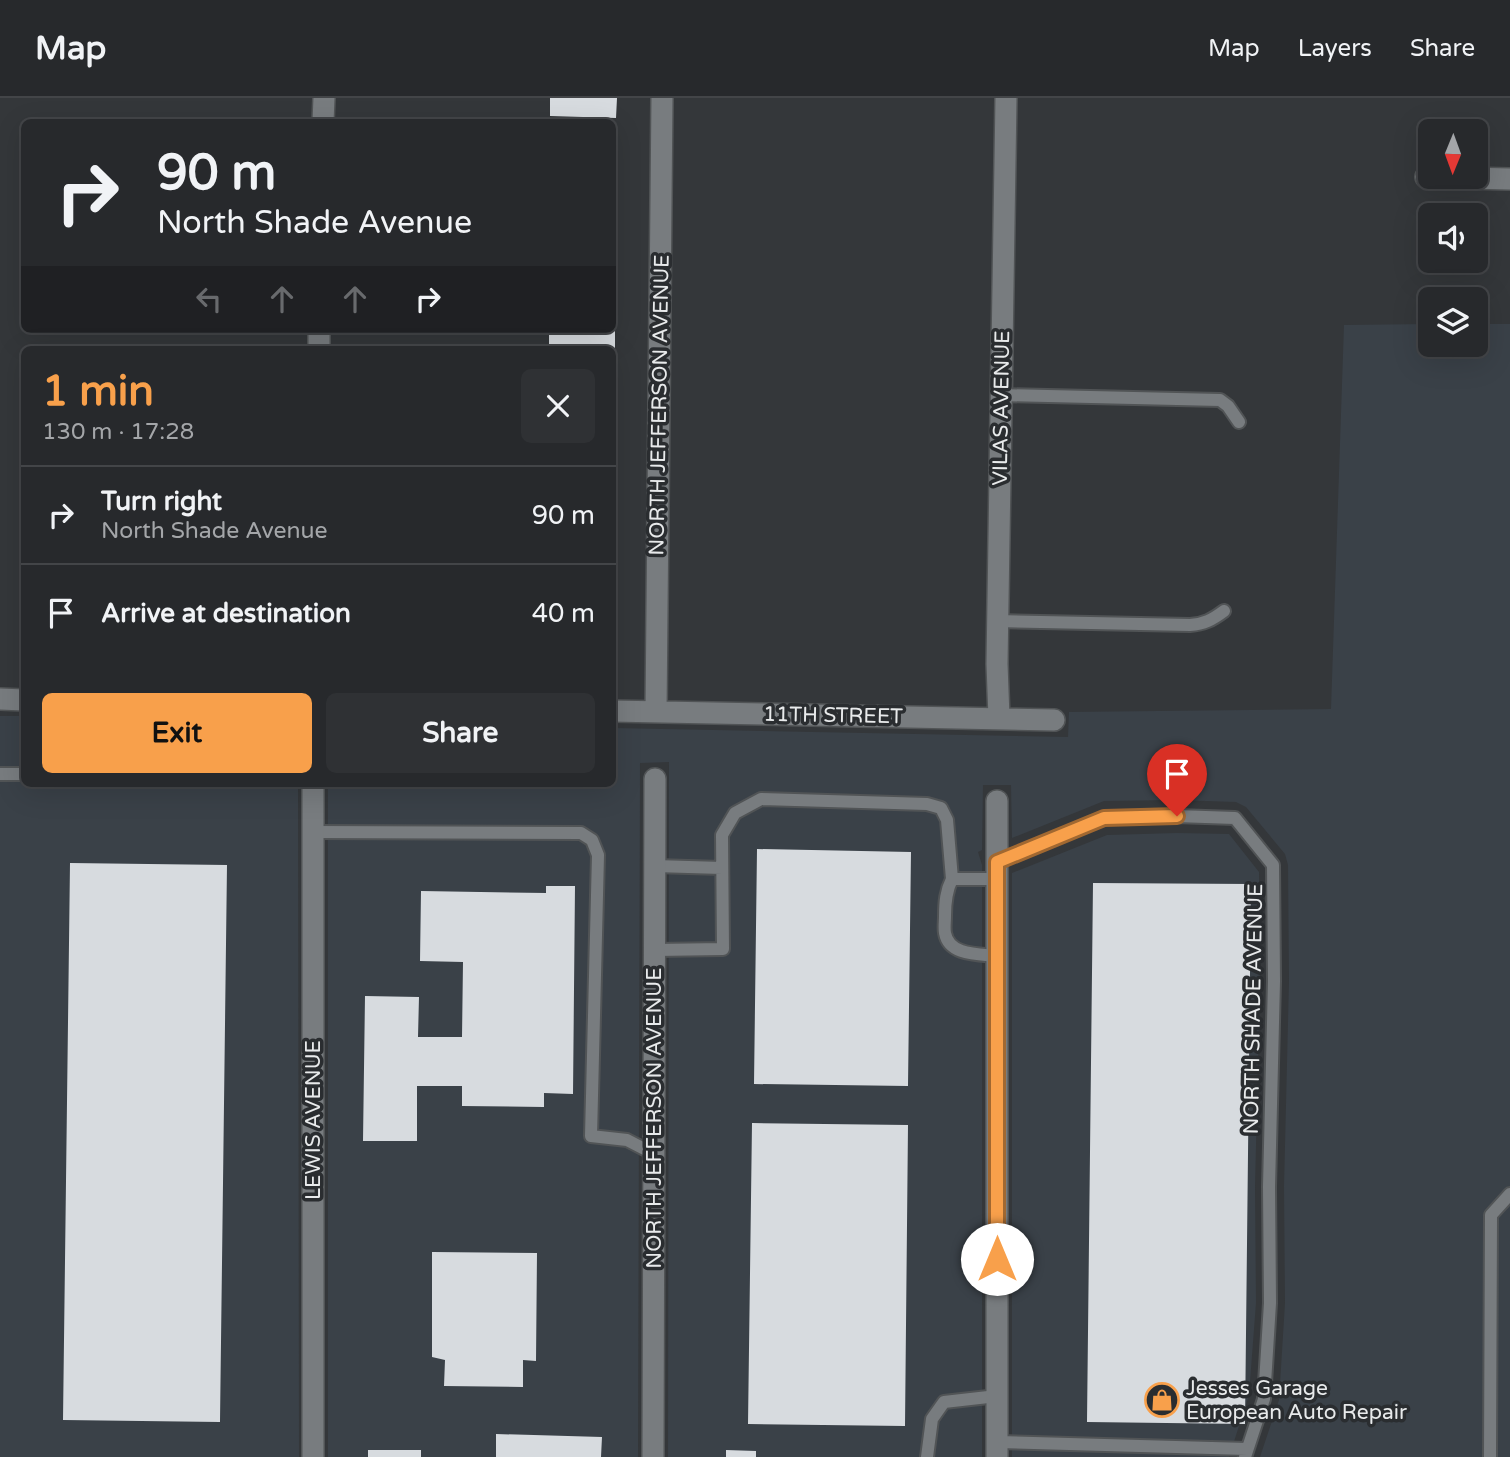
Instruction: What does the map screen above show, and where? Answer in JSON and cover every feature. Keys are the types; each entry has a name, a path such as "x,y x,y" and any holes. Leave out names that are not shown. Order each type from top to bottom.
{"street":[{"path":"323,119 324,98"},
{"name":"NORTH JEFFERSON AVENUE","path":"656,712 662,98"},
{"name":"VILAS AVENUE","path":"999,718 997,664 1006,98"},
{"path":"1488,178 1510,179"},
{"path":"0,699 21,700"},
{"name":"11TH STREET","path":"616,711 1054,720"},
{"name":"NORTH JEFFERSON AVENUE","path":"653,1457 655,779"},
{"name":"LEWIS AVENUE","path":"313,787 313,1457"},
{"path":"997,801 997,1449"}],"lane":[{"path":"1001,395 1220,400 1228,406 1239,422"},
{"path":"998,621 1189,625 1203,624 1224,611"},
{"path":"0,774 21,774"},
{"path":"655,950 723,949 722,835 735,813 761,799 926,804 941,808 947,820 952,879 946,891 945,936 952,947 964,953 997,956"},
{"name":"NORTH SHADE AVENUE","path":"997,870 1104,818 1177,816 1235,818 1273,865 1270,1303 1264,1399 1246,1453"},
{"path":"313,832 581,833 592,840 598,855 592,1136 627,1140 654,1154"},
{"path":"655,866 722,868"},
{"path":"952,879 997,870"},
{"path":"1490,1457 1491,1215 1510,1194"},
{"path":"927,1457 932,1419 944,1402 997,1396"},
{"path":"997,1449 1246,1453"}],"shaded area":[{"path":"1418,324 1418,357 1488,357 1488,324 1510,324 1510,1457 1260,1457 1279,1400 1285,1303 1284,1187 1289,981 1288,865 1285,854 1246,807 1236,802 1104,801 1012,838 1011,785 983,785 982,850 978,852 982,865 982,1457 668,1457 669,762 640,763 638,1457 328,1457 328,787 616,787 616,728 1068,737 1069,712 1331,709 1344,325"},
{"path":"0,716 21,716 21,787 298,787 299,1457 0,1457"},
{"path":"1229,834 1259,872 1256,1303 1249,1395 1229,1457 1012,1457 1012,873 1107,835"}],"building":[{"path":"550,98 617,98 616,118 550,116"},
{"path":"549,333 615,333 615,346 549,346"},
{"path":"757,849 911,852 908,1086 754,1084"},
{"path":"70,863 227,865 220,1422 63,1420"},
{"path":"1093,883 1251,884 1245,1424 1087,1422"},
{"path":"546,886 575,886 573,1094 544,1093 544,1107 462,1106 462,1086 417,1086 417,1141 363,1141 365,996 419,997 418,1037 462,1037 463,962 420,961 421,891 546,893"},
{"path":"752,1123 908,1125 905,1426 748,1424"},
{"path":"432,1252 537,1253 536,1361 523,1360 523,1387 444,1386 445,1360 432,1357"},
{"path":"496,1434 602,1437 601,1457 496,1457"},
{"path":"368,1450 421,1450 421,1457 368,1457"},
{"path":"726,1450 756,1451 756,1457 726,1457"}],"place":[{"name":"Jesses Garage European Auto Repair","path":"1162,1400"}],"route":[{"path":"997,1259 997,862 1104,818 1177,816"}]}
